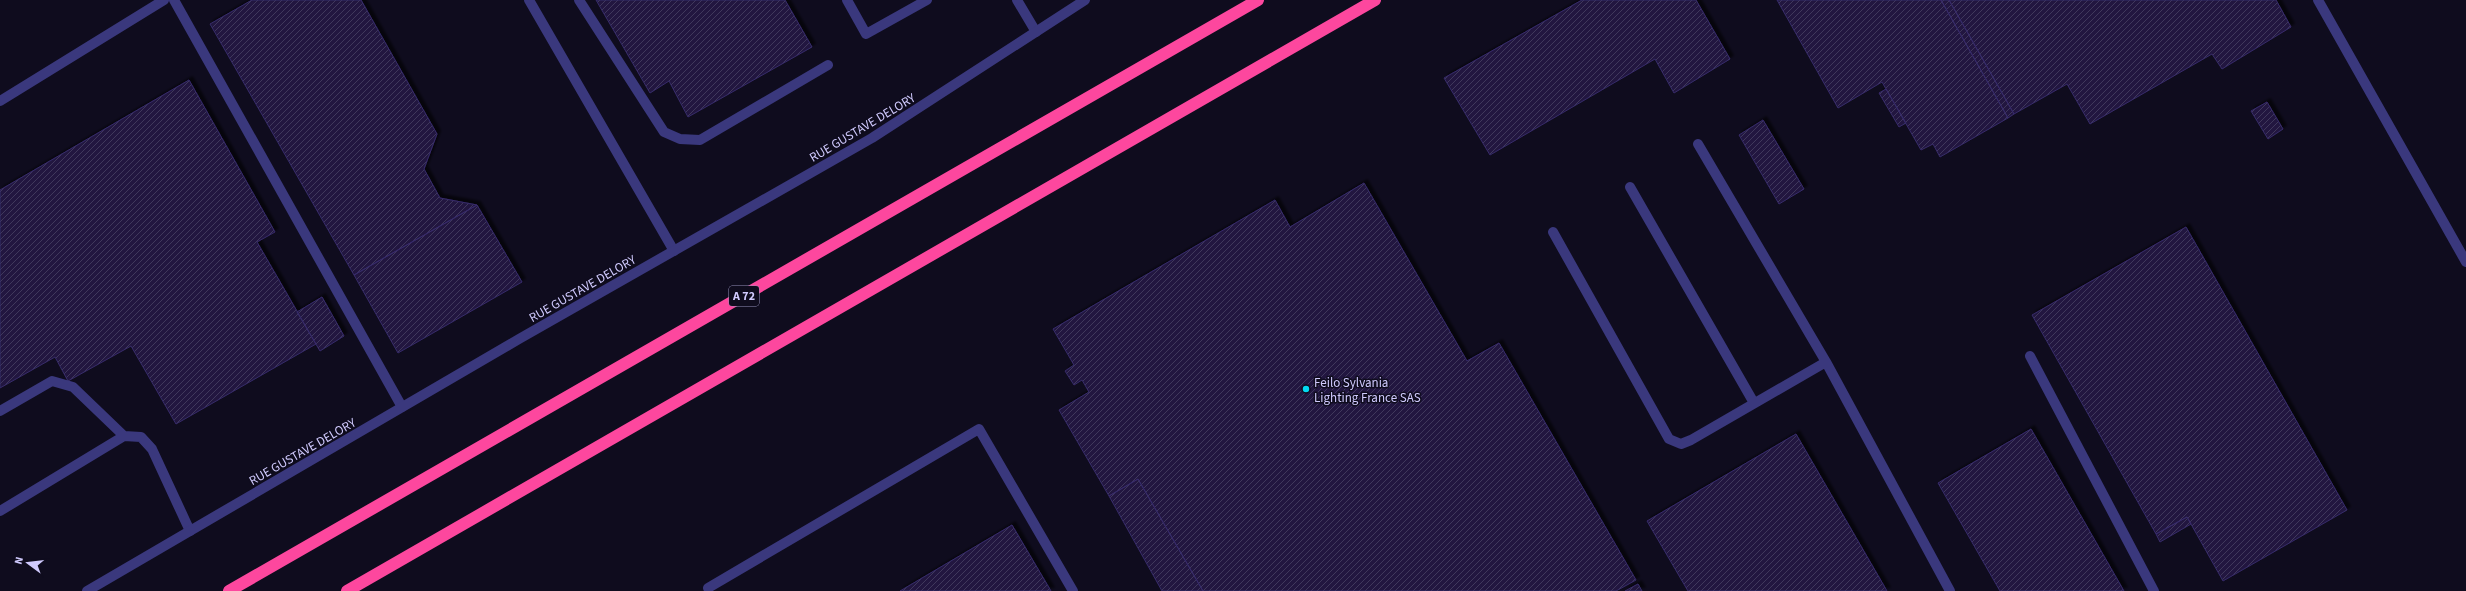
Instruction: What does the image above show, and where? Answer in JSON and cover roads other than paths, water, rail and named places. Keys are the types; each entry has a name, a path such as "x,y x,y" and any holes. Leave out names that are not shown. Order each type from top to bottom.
{"highway":[{"name":"A 72","path":"229,591 1258,0"},
{"path":"347,591 1375,0"}],"street":[{"path":"0,101 164,0"},
{"path":"174,0 402,407"},
{"path":"529,0 674,251"},
{"path":"580,0 664,132 680,139 700,140 828,65"},
{"path":"846,0 866,34 927,0"},
{"path":"1017,0 1036,32"},
{"name":"RUE GUSTAVE DELORY","path":"87,591 402,407 872,138 1085,0"},
{"path":"2318,0 2466,262"},
{"path":"1698,144 1826,362 1950,591"},
{"path":"1630,187 1754,403"},
{"path":"1553,232 1669,439 1681,444 1691,440 1826,362"},
{"path":"2030,356 2154,591"},
{"path":"0,411 52,381 73,387 124,436"},
{"path":"708,588 979,429 1073,591"},
{"path":"0,511 124,436 141,437 152,449 190,531"}],"place":[{"name":"Feilo Sylvania Lighting France SAS","path":"1306,389"}]}
